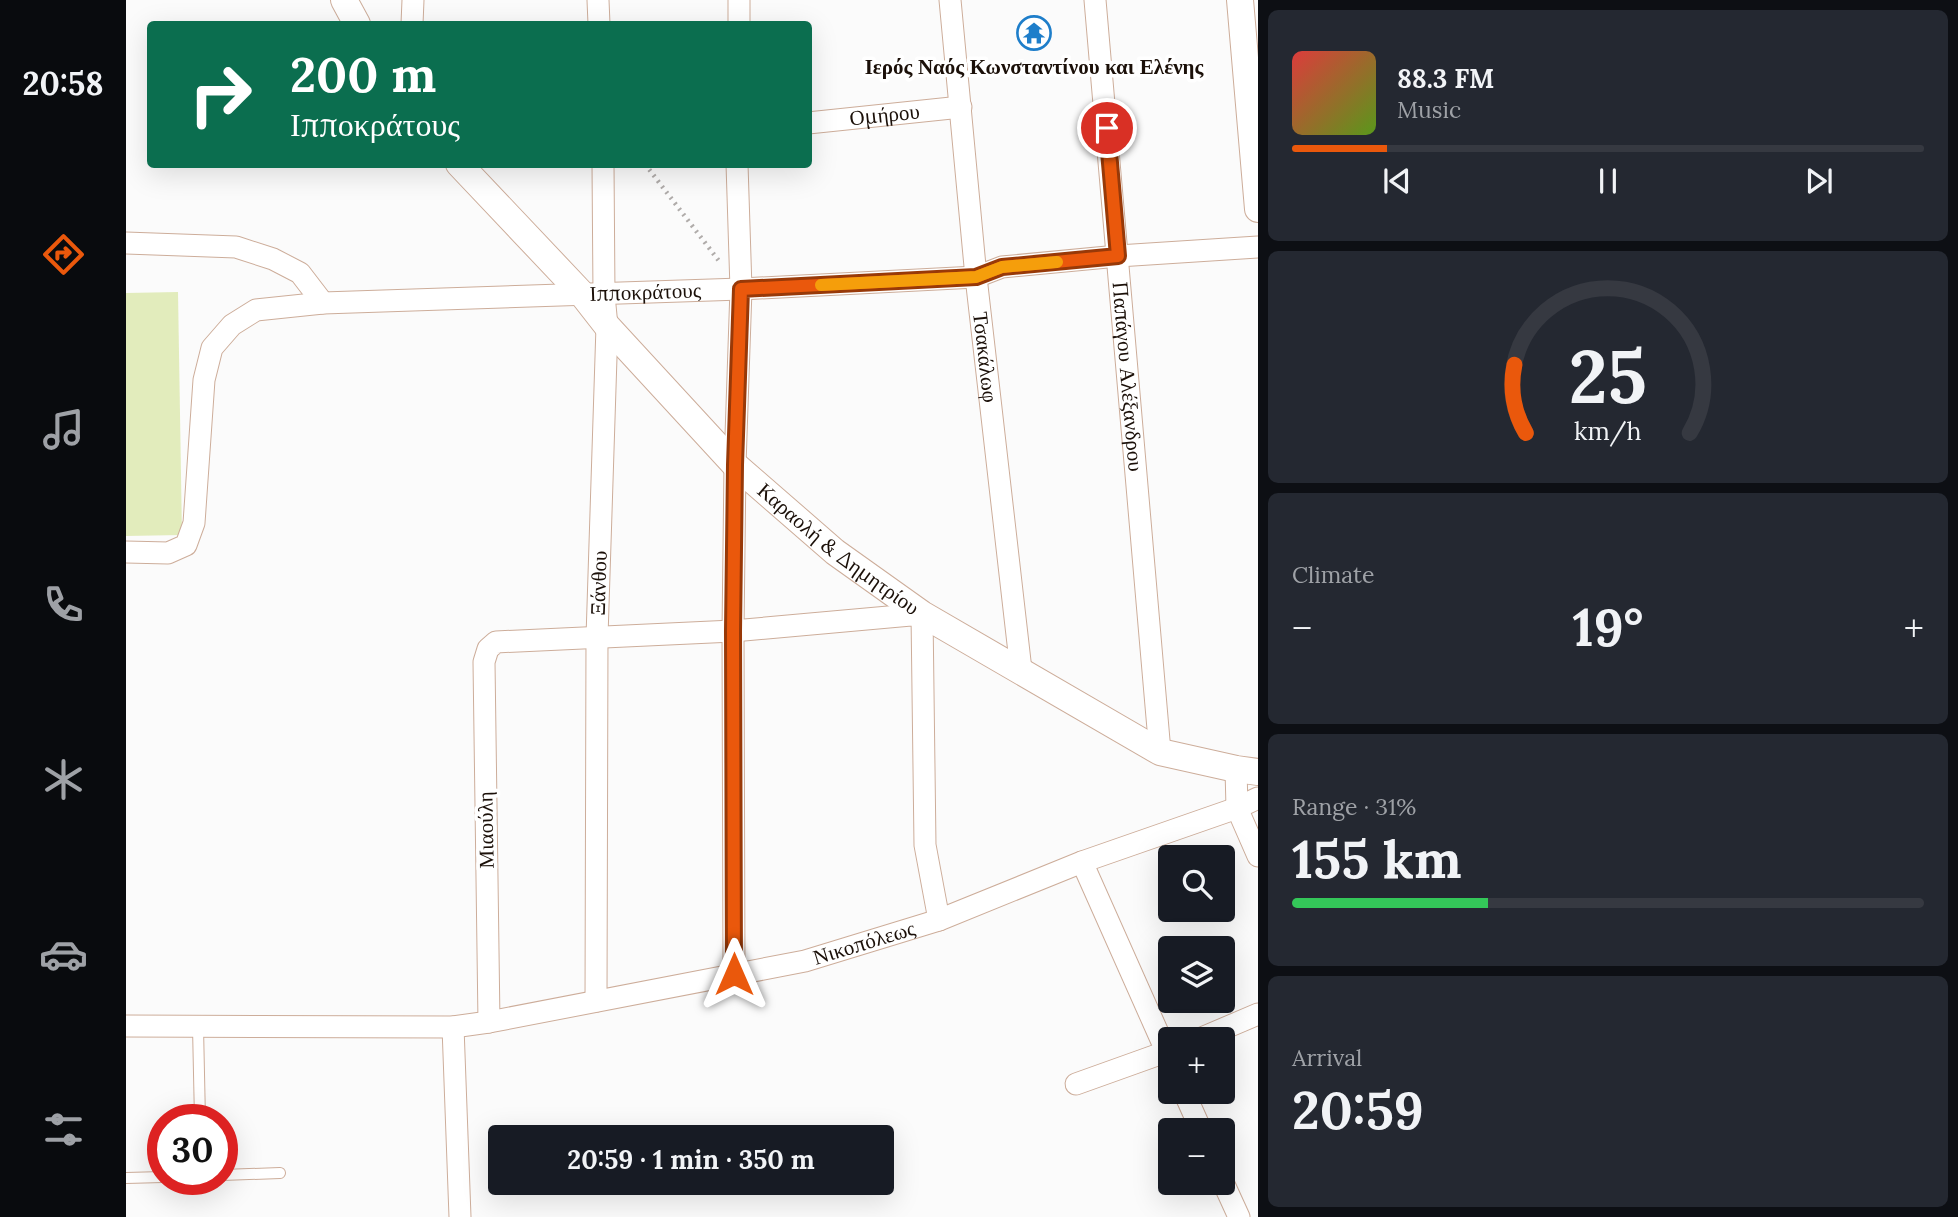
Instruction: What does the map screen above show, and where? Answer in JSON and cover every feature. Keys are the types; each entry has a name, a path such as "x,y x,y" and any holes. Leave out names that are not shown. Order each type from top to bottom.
{"street":[{"path":"344,0 355,21"},
{"path":"412,21 413,0"},
{"path":"598,0 599,21"},
{"path":"738,21 739,0"},
{"name":"Τσακάλωφ","path":"950,0 976,277 1021,670"},
{"name":"Παπάγου Αλέξανδρου","path":"1095,0 1160,752"},
{"path":"1240,0 1258,209"},
{"name":"Ομήρου","path":"812,122 961,107"},
{"name":"Καραολή & Δημητρίου","path":"463,168 593,294 607,326 735,465 835,552 922,614 1160,752 1247,770"},
{"path":"593,294 603,168"},
{"path":"734,974 733,631 741,289 737,168"},
{"path":"126,243 236,247 273,259 300,273 323,303"},
{"name":"Ιπποκράτους","path":"126,552 168,553 186,545 194,523 204,380 212,348 232,325 256,310 323,303 741,289 976,277 1002,267 1258,247"},
{"name":"Ξάνθου","path":"596,1001 597,637 607,326"},
{"path":"597,637 733,631 922,614 925,845 939,920"},
{"name":"Μιαούλη","path":"489,1022 484,662 488,649 496,642 597,637"},
{"path":"1247,770 1237,808 1258,856"},
{"name":"Νικοπόλεως","path":"126,1026 453,1027 805,961 939,920 1082,862 1237,808 1258,798"},
{"path":"1082,862 1158,1031"},
{"path":"1228,1027 1258,1014"},
{"path":"453,1027 460,1217"},
{"path":"1076,1084 1158,1058"},
{"path":"1229,1195 1239,1217"}],"lane":[{"path":"198,1027 200,1104"},
{"path":"238,1174 280,1173"},
{"path":"126,1178 147,1177"}],"path":[{"path":"648,168 741,289"}],"green space":[{"path":"178,292 182,535 126,536 126,293"}],"slow traffic":[{"path":"821,285 976,277 1002,267 1057,262"}],"place":[{"name":"Ιερός Ναός Κωνσταντίνου και Ελένης","path":"1034,33"}],"route":[{"path":"734,974 733,631 741,289 976,277 1002,267 1118,256 1107,128"}]}
